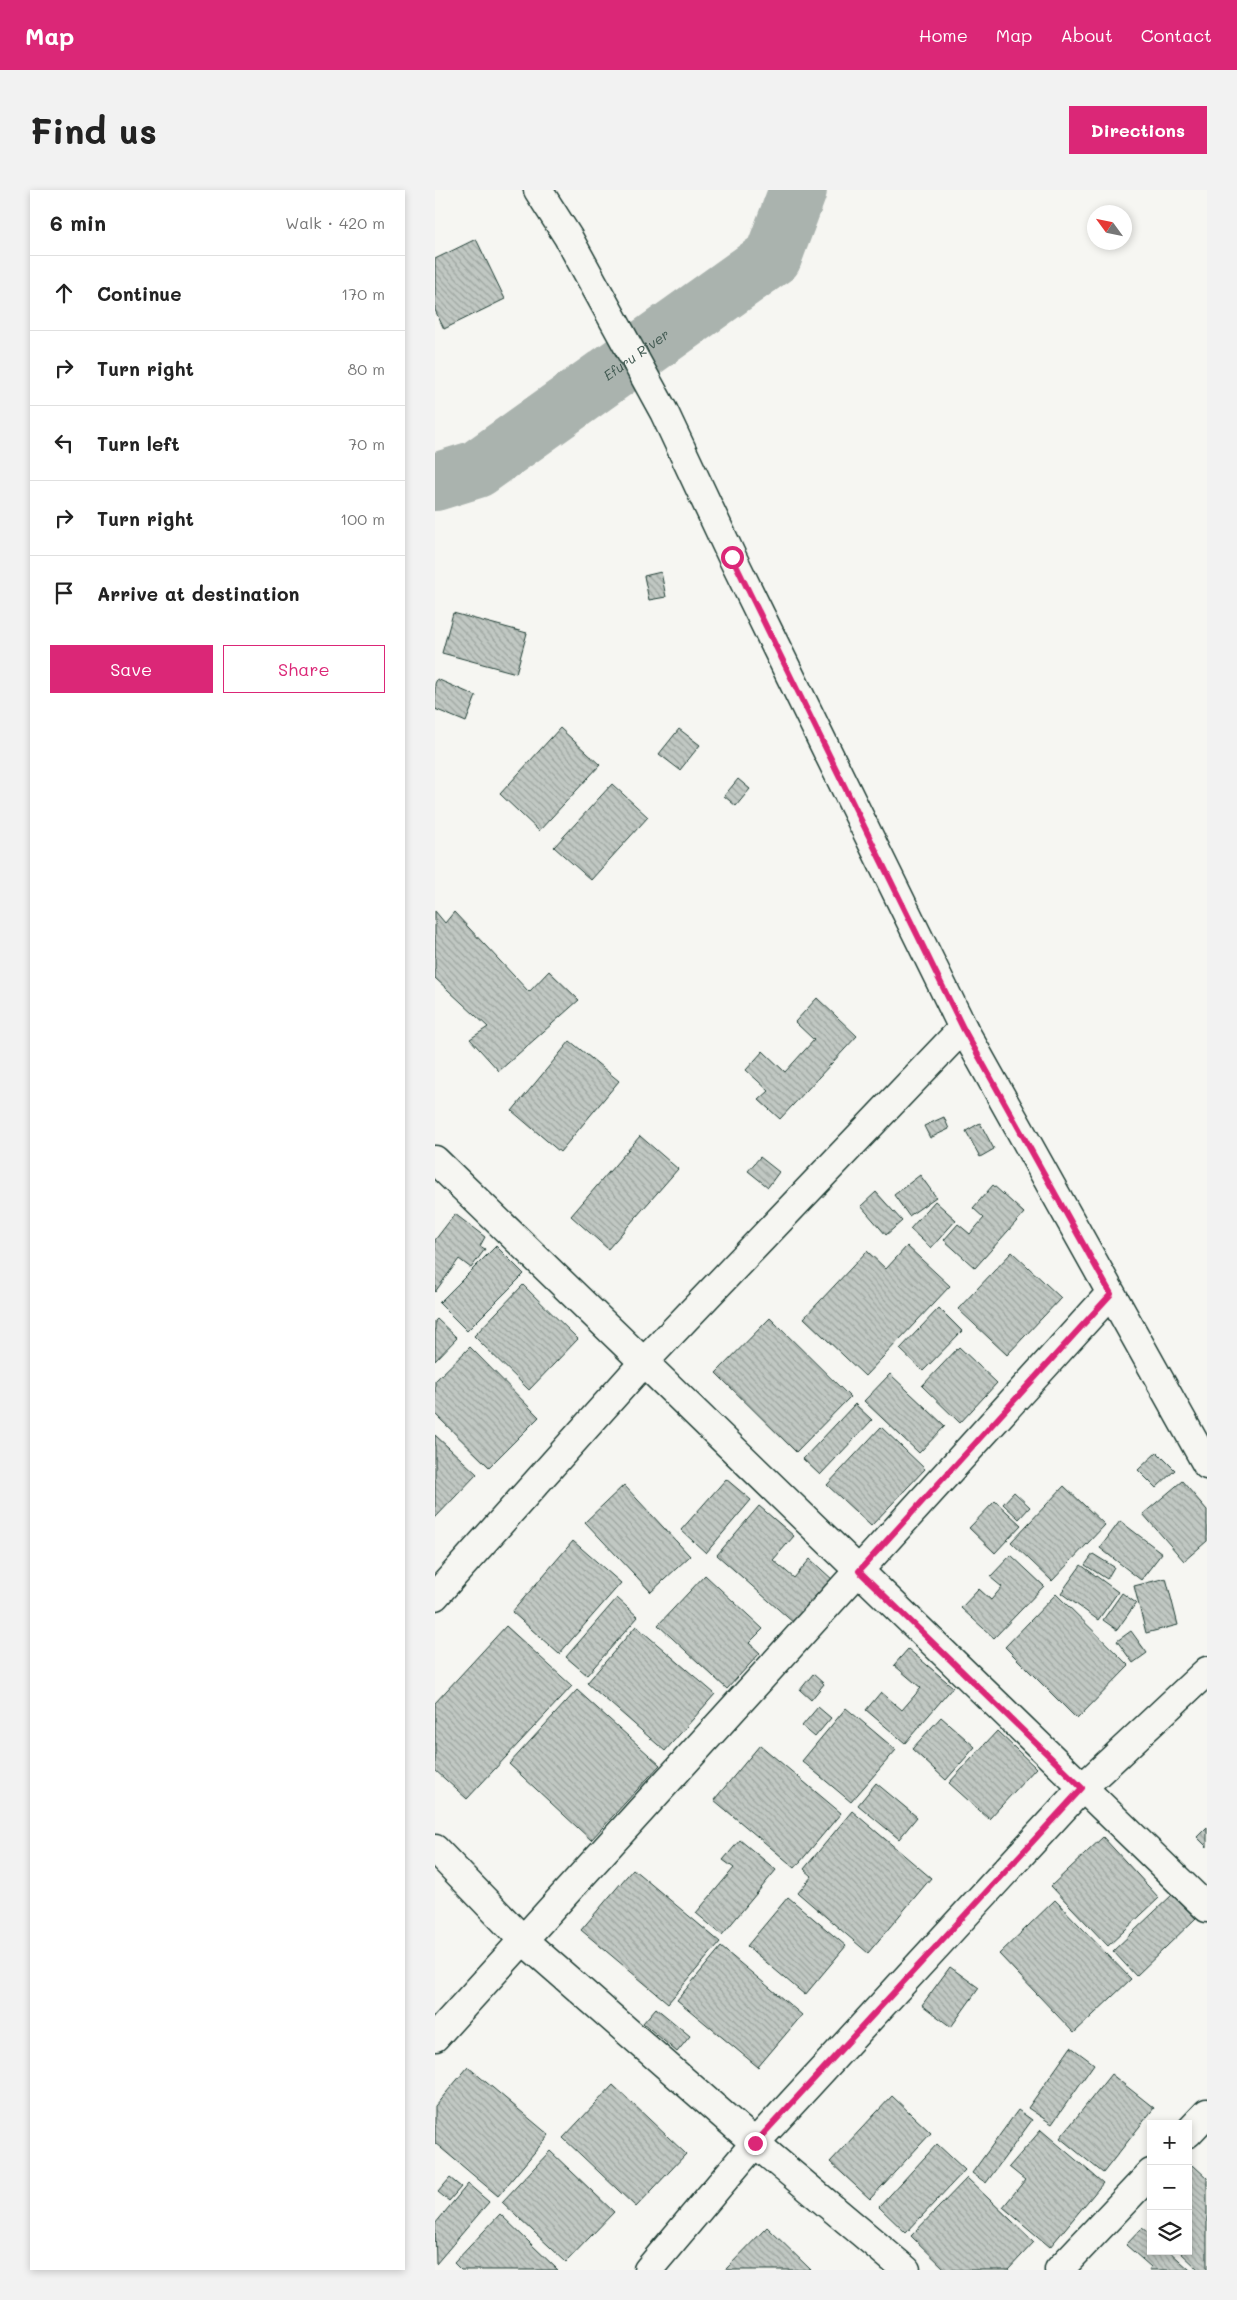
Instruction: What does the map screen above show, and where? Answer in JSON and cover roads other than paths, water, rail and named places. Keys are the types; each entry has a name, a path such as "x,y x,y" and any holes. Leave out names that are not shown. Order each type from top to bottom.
{"street":[{"path":"538,190 568,237 664,412 732,557 963,1028 1207,1465"},
{"path":"435,1596 644,1362 963,1028"},
{"path":"436,1164 644,1362 1207,1908"},
{"path":"435,2037 1111,1294"},
{"path":"648,2270 755,2143 1082,1788 1207,1671"},
{"path":"435,1849 523,1940 755,2143 905,2270"},
{"path":"1192,2129 1207,2113"},
{"path":"1059,2270 1147,2177"}],"waterway":[{"name":"Efuru River","path":"435,482 477,469 773,257 798,190"}]}
